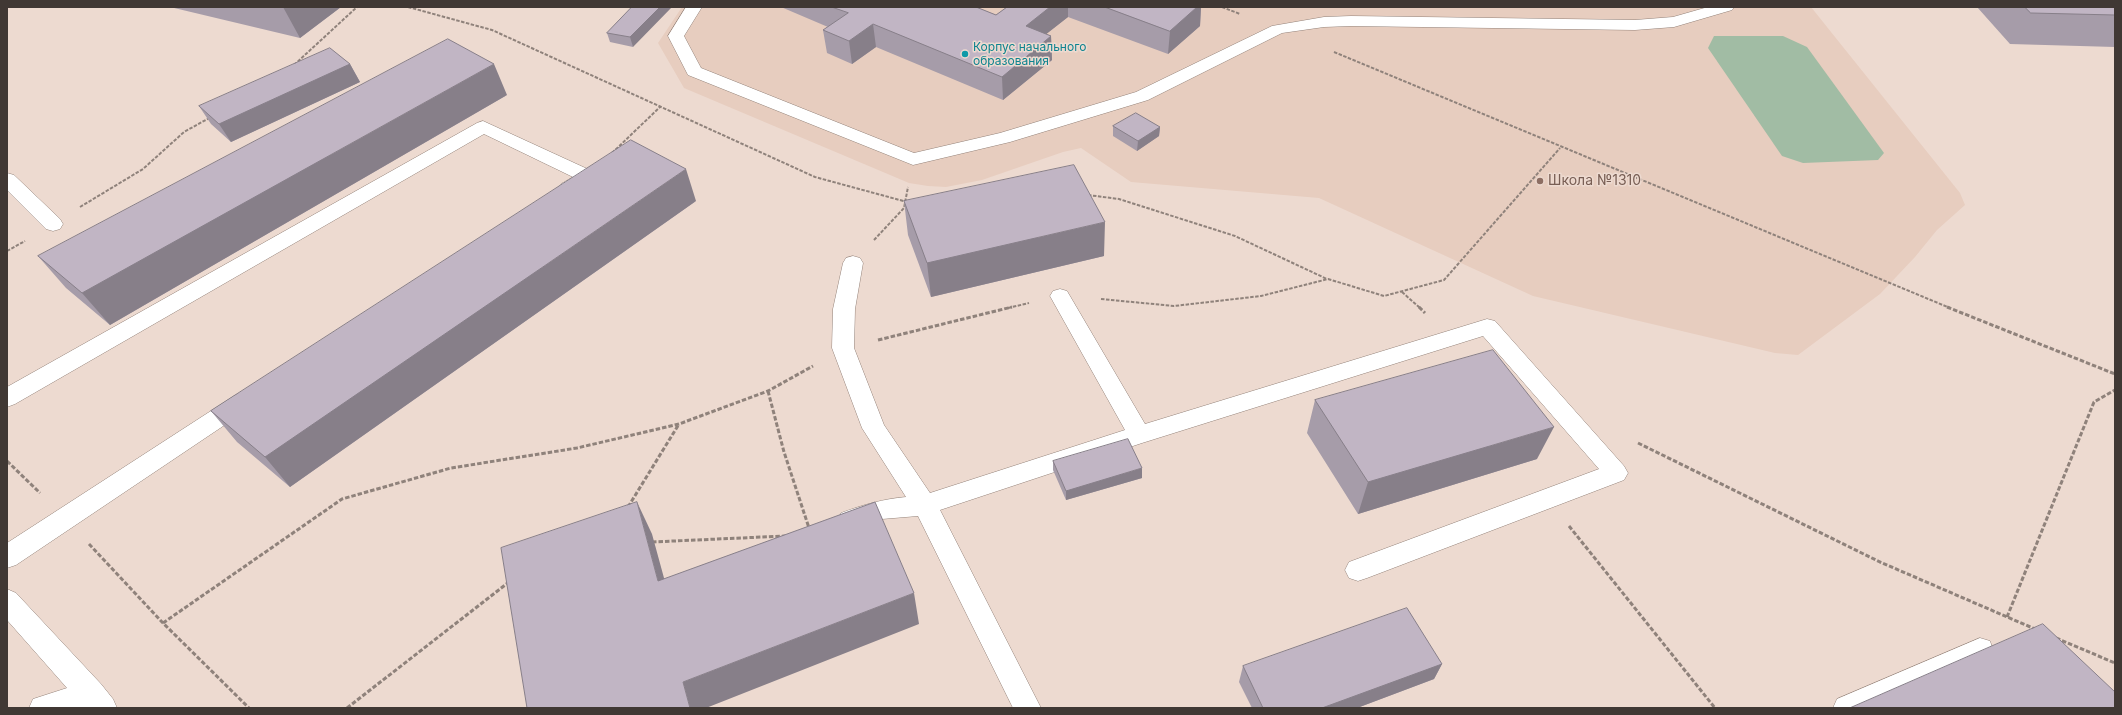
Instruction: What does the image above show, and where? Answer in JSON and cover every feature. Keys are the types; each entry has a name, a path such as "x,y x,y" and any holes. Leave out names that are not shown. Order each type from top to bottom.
{"street":[{"path":"694,7 676,36 694,71 913,159 1004,138 1142,96 1278,29 1324,22 1351,21 1478,24 1635,25 1674,22 1726,7"},
{"path":"1471,7 1478,24"},
{"path":"7,398 483,127 587,176"},
{"path":"553,198 587,176"},
{"path":"7,178 53,224"},
{"path":"852,263 844,308 843,348 874,428 925,505 1027,708"},
{"path":"1060,296 1139,435"},
{"path":"811,534 882,509 925,505 1139,435 1487,328 1616,474 1358,570"},
{"path":"7,557 259,391"},
{"path":"7,601 97,701"},
{"path":"1847,708 1980,650"},
{"path":"43,708 97,701"}],"path":[{"path":"289,70 357,7"},
{"path":"408,7 492,30 815,177 904,202 912,202"},
{"path":"1222,7 1889,284 2115,374"},
{"path":"587,176 660,107"},
{"path":"7,251 143,169 184,132 217,113"},
{"path":"1082,194 1119,199 1235,236 1328,279 1384,296 1444,280 1560,148"},
{"path":"852,263 904,208 913,159"},
{"path":"163,623 342,499 451,468 577,448 679,424 768,391 843,348 1060,296 1174,306 1261,296 1328,279"},
{"path":"2007,617 2094,402 2115,390"},
{"path":"645,542 811,534 784,452 768,391"},
{"path":"626,511 679,424"},
{"path":"1637,442 1880,562 2036,629"},
{"path":"7,461 65,518 163,623 249,708"},
{"path":"1547,500 1715,708"},
{"path":"347,708 510,581"},
{"path":"2050,635 2115,663"}],"shaded area":[{"name":"Школа №1310","path":"682,7 1811,7 1960,193 1965,205 1937,230 1915,257 1880,294 1798,355 1775,353 1533,296 1319,198 1131,182 1081,148 1063,152 982,180 946,187 909,183 684,88 658,43"}],"green space":[{"path":"1714,36 1783,36 1807,47 1884,153 1878,160 1803,163 1782,156 1708,48"}],"building":[{"path":"632,7 660,7 630,37 607,33"},
{"path":"832,7 976,7 996,15 1007,7 1050,7 1026,26 1051,36 1002,77 873,24 849,41 823,30 848,13"},
{"path":"1105,7 1197,7 1170,31"},
{"path":"2025,7 2115,7 2115,15 2031,13"},
{"path":"448,39 494,64 82,293 38,256"},
{"path":"330,48 350,64 219,124 199,106"},
{"path":"1136,113 1160,127 1138,141 1113,126"},
{"path":"631,140 686,169 265,457 211,411"},
{"path":"1074,165 1105,222 927,263 904,201"},
{"path":"1493,350 1554,427 1368,482 1315,400"},
{"path":"1128,439 1142,468 1066,491 1053,461"},
{"path":"637,502 658,581 875,502 914,593 683,682 690,708 527,708 501,548"},
{"path":"1407,608 1442,664 1322,708 1263,708 1243,666"},
{"path":"2043,624 2115,692 2115,708 1850,708"}],"place":[{"name":"Корпус начального образования","path":"965,54"},
{"name":"Школа №1310","path":"1540,181"}]}
